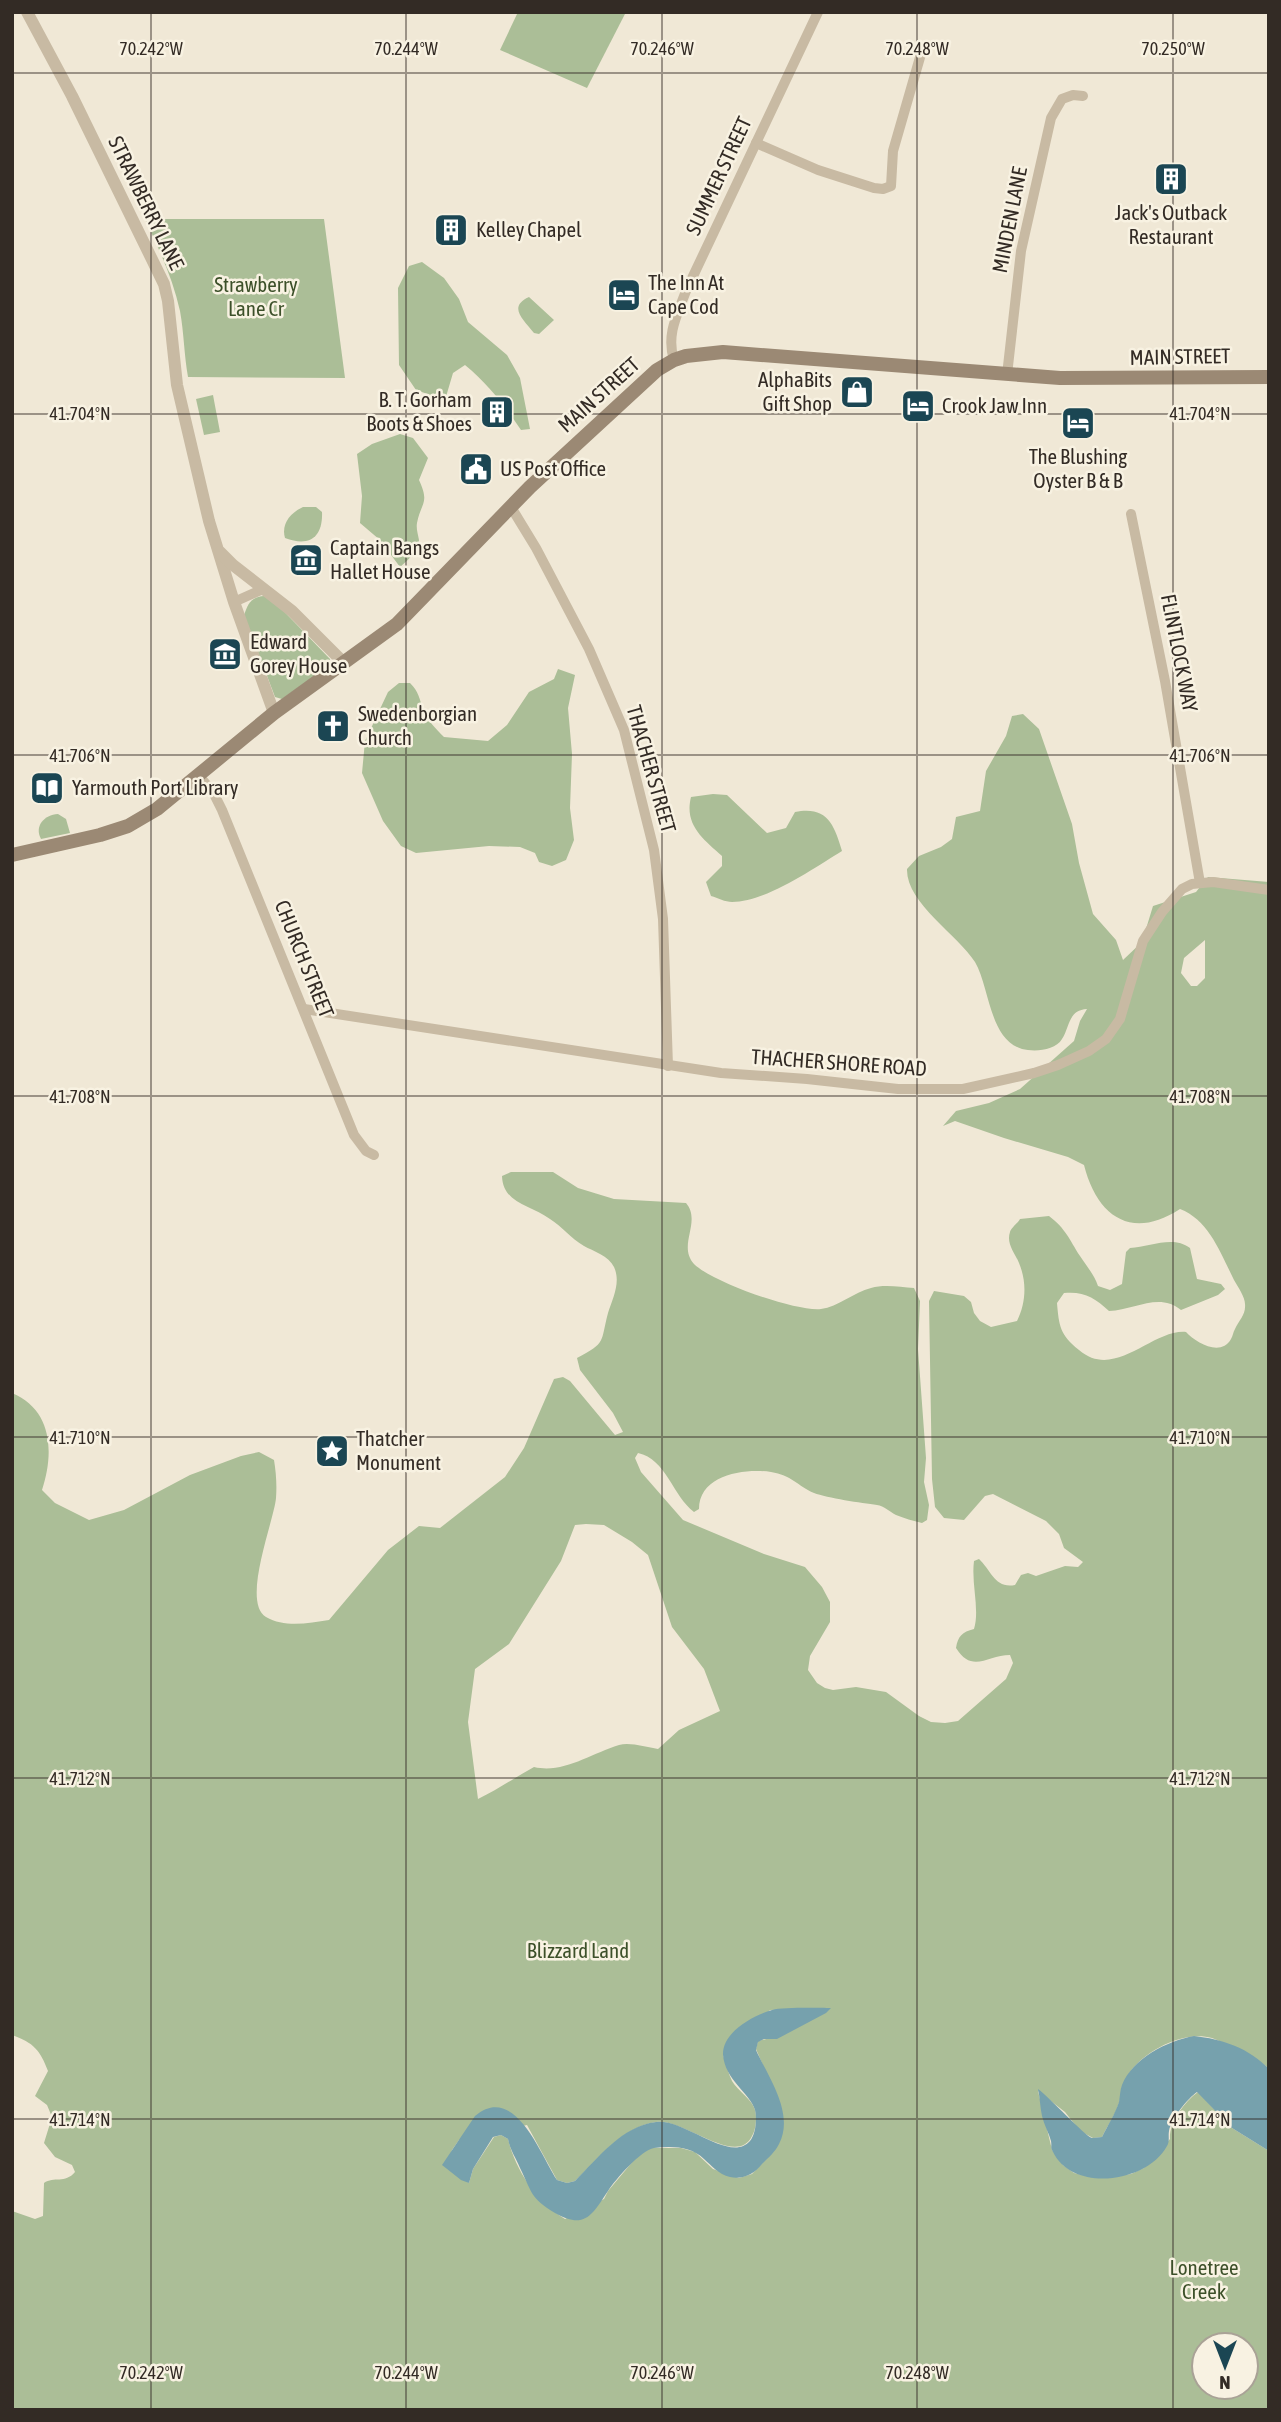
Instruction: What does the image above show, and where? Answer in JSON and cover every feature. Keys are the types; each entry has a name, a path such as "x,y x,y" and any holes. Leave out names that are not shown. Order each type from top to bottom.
{"main road":[{"name":"MAIN STREET","path":"12,855 78,841 128,826 157,809 274,713 397,624 511,507 633,391 674,360 696,354 723,352 1007,375 1094,379 1269,377"}],"street":[{"name":"STRAWBERRY LANE","path":"27,12 66,84 164,284 170,310 179,393 209,521 234,602 274,713"},
{"name":"SUMMER STREET","path":"674,360 670,339 674,323 818,12"},
{"path":"756,143 818,170 874,188 883,190 891,186 892,151 923,47"},
{"name":"MINDEN LANE","path":"1007,375 1021,251 1051,118 1062,99 1073,95 1083,96"},
{"name":"THACHER STREET","path":"511,507 536,548 589,649 624,730 654,850 663,919 668,1066"},
{"name":"FLINTLOCK WAY","path":"1130,514 1165,681 1200,883"},
{"path":"217,548 230,562 292,611 344,663"},
{"path":"234,602 263,589"},
{"name":"CHURCH STREET","path":"199,776 213,792 222,810 354,1135 366,1151 374,1155"},
{"path":"1200,883 1222,883 1269,890"},
{"name":"THACHER SHORE ROAD","path":"304,1009 721,1073 898,1089 943,1090 1001,1081 1058,1065 1089,1051 1112,1033 1123,1011 1146,935 1172,898 1187,886 1200,883"}],"green space":[{"path":"518,12 626,12 587,88 500,50"},
{"name":"Strawberry Lane Cr","path":"145,219 324,219 345,378 188,377 177,299"},
{"path":"422,262 444,278 459,299 468,322 507,355 520,378 530,429 521,430 496,396 465,365 453,373 445,400 416,390 399,365 398,288 409,266"},
{"path":"529,297 554,320 539,334 534,333 522,319 518,309 522,301"},
{"path":"213,395 220,432 204,435 196,399"},
{"path":"400,434 413,438 428,458 419,480 424,503 417,523 419,544 413,555 400,567 380,540 360,523 362,496 357,454 372,444"},
{"path":"303,507 316,507 322,512 317,534 308,541 285,538 284,528 288,520 294,512"},
{"path":"264,596 272,599 330,659 330,665 282,699 275,697 244,615 251,602"},
{"path":"558,669 575,675 568,708 572,754 570,808 574,840 566,860 552,866 539,862 535,853 520,847 489,846 416,853 401,846 383,821 362,773 365,741 388,692 399,683 410,683 417,692 427,717 444,737 488,741 507,725 529,692 554,679"},
{"path":"1023,714 1039,729 1072,824 1093,914 1116,940 1123,960 1142,942 1153,906 1196,892 1208,877 1269,882 1269,2069 1212,2038 1201,2036 1178,2039 1156,2049 1130,2072 1102,2137 1093,2138 1080,2131 1065,2112 1038,2091 1052,2150 1063,2165 1074,2173 1096,2178 1131,2174 1144,2168 1170,2139 1178,2113 1198,2092 1232,2128 1269,2151 1269,2410 12,2410 12,2211 35,2219 43,2216 44,2183 67,2178 75,2172 72,2165 55,2157 44,2143 52,2117 47,2105 35,2096 48,2071 45,2064 31,2044 12,2035 12,1393 36,1410 47,1434 48,1462 42,1490 55,1503 89,1520 124,1510 190,1475 241,1456 259,1452 274,1460 276,1498 258,1579 259,1609 266,1617 281,1623 329,1620 388,1550 419,1526 440,1528 505,1477 524,1448 554,1379 563,1377 570,1381 615,1435 623,1432 613,1413 580,1370 577,1358 601,1341 615,1290 617,1278 614,1267 605,1257 579,1243 555,1222 519,1203 507,1193 502,1176 511,1172 553,1172 578,1188 614,1199 686,1203 692,1218 688,1241 689,1257 704,1271 736,1287 775,1301 809,1309 834,1305 876,1287 914,1288 920,1301 918,1349 926,1458 924,1482 929,1505 927,1520 922,1523 896,1515 880,1506 820,1495 784,1476 760,1471 736,1473 715,1481 706,1488 699,1509 694,1512 656,1462 638,1453 635,1458 641,1472 683,1520 764,1554 805,1567 822,1587 830,1602 830,1622 810,1656 808,1670 817,1683 833,1690 856,1687 886,1692 931,1722 958,1721 1006,1679 1013,1663 1010,1655 974,1662 962,1656 956,1648 959,1638 974,1629 976,1621 974,1561 979,1559 994,1578 1008,1585 1015,1585 1021,1575 1028,1573 1036,1576 1065,1566 1078,1567 1083,1562 1064,1548 1059,1534 1046,1521 993,1494 985,1496 964,1520 944,1518 935,1507 932,1479 929,1301 934,1291 964,1296 971,1302 980,1321 991,1327 1017,1321 1022,1307 1024,1285 1022,1270 1010,1244 1010,1232 1020,1219 1049,1216 1067,1234 1098,1286 1110,1290 1122,1284 1126,1252 1130,1248 1176,1242 1190,1248 1197,1279 1221,1284 1225,1289 1218,1295 1181,1310 1164,1302 1155,1302 1109,1311 1089,1296 1064,1293 1057,1303 1062,1330 1073,1345 1093,1358 1106,1360 1120,1357 1173,1333 1186,1332 1202,1344 1221,1347 1231,1339 1245,1308 1243,1295 1219,1249 1206,1229 1190,1214 1180,1209 1146,1223 1132,1223 1107,1210 1090,1183 1084,1165 1068,1157 955,1121 943,1126 956,1111 989,1103 1020,1089 1074,1041 1087,1009 1076,1012 1062,1039 1054,1046 1044,1050 1032,1050 1022,1049 1011,1043 997,1024 975,962 924,906 909,882 907,869 919,856 952,839 956,817 980,811 986,771 1006,736 1012,716","holes":["1205,940 1205,978 1197,986 1191,986 1181,973 1184,958","575,1525 604,1525 648,1555 672,1627 704,1669 720,1711 679,1730 658,1749 623,1744 555,1768 534,1767 478,1799 468,1722 475,1669 509,1644 561,1561","828,2008 771,2038 758,2041 756,2049 771,2084 768,2157 752,2174 739,2178 713,2169 695,2152 681,2148 651,2148 639,2154 604,2199 565,2219 536,2194 522,2174 508,2139 501,2135 494,2137 473,2169 469,2183 447,2168 452,2150 459,2140 527,2125 557,2180 567,2183 575,2181 621,2137 632,2130 656,2122 680,2127 722,2145 734,2147 745,2144 754,2130 755,2110 732,2081 723,2055 770,2010"]},
{"path":"727,795 767,833 786,828 795,812 815,812 822,815 832,825 842,851 789,883 760,896 732,902 711,896 706,882 722,866 722,856 697,831 690,816 690,807 691,797"},
{"path":"58,814 66,819 70,833 41,839 39,830 42,822 48,816"}],"water":[{"path":"831,2008 777,2039 758,2042 756,2050 773,2083 784,2120 783,2132 774,2152 748,2175 739,2178 726,2176 687,2149 654,2148 642,2154 629,2166 592,2213 581,2220 574,2220 555,2213 536,2198 508,2139 501,2135 493,2137 473,2169 469,2183 442,2165 475,2116 489,2108 502,2108 514,2115 535,2140 557,2180 567,2183 575,2181 621,2136 656,2122 680,2127 719,2144 741,2147 750,2141 754,2134 756,2113 728,2072 723,2055 728,2039 748,2020 772,2010"},
{"path":"1194,2036 1215,2039 1234,2046 1253,2055 1269,2069 1269,2151 1232,2128 1197,2092 1173,2121 1167,2146 1157,2159 1144,2168 1127,2175 1093,2178 1076,2174 1063,2165 1052,2149 1042,2116 1038,2089 1088,2136 1102,2137 1119,2102 1122,2085 1134,2067 1152,2052"}],"place":[{"name":"Jack's Outback Restaurant","path":"1171,179"},
{"name":"Kelley Chapel","path":"451,230"},
{"name":"The Inn At Cape Cod","path":"624,295"},
{"name":"AlphaBits Gift Shop","path":"857,392"},
{"name":"Crook Jaw Inn","path":"918,406"},
{"name":"B. T. Gorham Boots & Shoes","path":"497,412"},
{"name":"The Blushing Oyster B & B","path":"1078,423"},
{"name":"US Post Office","path":"476,469"},
{"name":"Captain Bangs Hallet House","path":"306,560"},
{"name":"Edward Gorey House","path":"225,654"},
{"name":"Swedenborgian Church","path":"333,726"},
{"name":"Yarmouth Port Library","path":"47,788"},
{"name":"Thatcher Monument","path":"332,1451"}],"park label":[{"name":"Blizzard Land","path":"578,1951"},
{"name":"Lonetree Creek","path":"1204,2280"}]}
